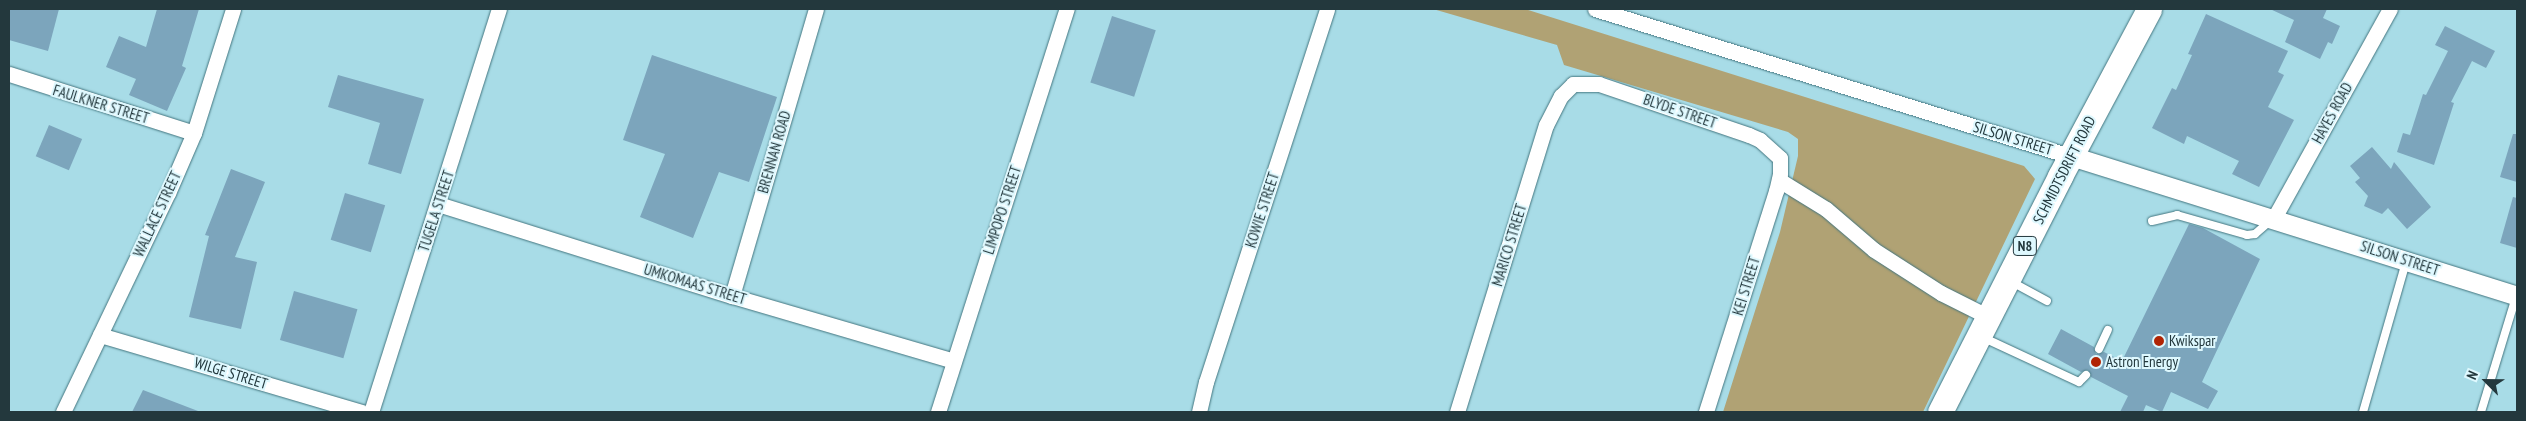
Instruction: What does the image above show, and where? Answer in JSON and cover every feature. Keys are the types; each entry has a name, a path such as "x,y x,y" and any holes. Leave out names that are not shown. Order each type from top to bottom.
{"highway":[{"name":"SCHMIDTSDRIFT ROAD","path":"1936,411 1984,326 2149,9"}],"street":[{"name":"WALLACE STREET","path":"63,412 168,193 194,133 233,9"},
{"name":"TUGELA STREET","path":"370,412 499,9"},
{"name":"BRENNAN ROAD","path":"732,296 816,9"},
{"name":"LIMPOPO STREET","path":"938,412 1067,9"},
{"name":"KOWIE STREET","path":"1199,412 1206,382 1327,9"},
{"name":"SILSON STREET","path":"1595,9 2274,218 2517,296"},
{"name":"HAYES ROAD","path":"2274,218 2390,9"},
{"name":"FAULKNER STREET","path":"9,74 194,133"},
{"name":"BLYDE STREET","path":"1573,84 1599,84 1749,134 1760,140 1780,158"},
{"name":"MARICO STREET","path":"1457,412 1546,125 1561,96 1573,84"},
{"name":"KEI STREET","path":"1706,412 1779,180 1780,158"},
{"path":"1779,180 1826,208 1874,250 1932,288 1984,326"},
{"name":"UMKOMAAS STREET","path":"438,204 732,296 954,361"},
{"name":"WILGE STREET","path":"100,334 362,412"}],"lane":[{"path":"2152,222 2177,215 2251,235 2265,227 2274,218"},
{"path":"2364,412 2406,260"},
{"path":"2008,280 2047,301"},
{"path":"2481,412 2517,296"},
{"path":"1984,326 2079,382 2086,374"},
{"path":"2099,349 2108,330"}],"shaded area":[{"path":"1433,9 1525,9 2024,166 2035,179 1923,412 1723,412 1780,232 1798,156 1798,139 1788,132 1564,65 1557,45"}],"building":[{"path":"9,9 59,9 48,51 9,40"},
{"path":"157,9 199,9 182,66 186,68 167,111 129,95 136,79 106,67 119,36 146,47"},
{"path":"2270,9 2327,9 2323,18 2340,26 2332,44 2328,42 2320,59 2285,42 2294,20"},
{"path":"2206,14 2288,51 2278,72 2284,75 2268,107 2294,120 2259,187 2232,174 2239,161 2187,136 2184,144 2152,128 2172,88 2176,90 2192,55 2188,54"},
{"path":"1112,16 1156,30 1134,97 1090,83"},
{"path":"2445,26 2495,51 2486,68 2472,61 2451,102 2454,103 2434,165 2397,152 2403,133 2410,135 2423,94 2426,95 2448,51 2435,45"},
{"path":"652,55 777,97 749,182 719,172 693,238 640,217 665,154 623,140"},
{"path":"338,75 424,99 401,174 368,164 380,123 328,107"},
{"path":"49,125 82,139 69,170 36,156"},
{"path":"2513,134 2517,134 2517,182 2500,177"},
{"path":"2372,147 2391,169 2394,162 2431,207 2407,229 2388,208 2382,214 2364,206 2368,196 2355,182 2360,178 2350,166"},
{"path":"231,169 265,182 235,257 257,262 241,329 189,317 209,236 205,235"},
{"path":"345,193 385,205 371,252 331,240"},
{"path":"2513,197 2517,198 2517,248 2500,243"},
{"path":"2189,224 2203,228 2260,259 2202,382 2218,391 2208,409 2171,392 2162,412 2146,405 2143,412 2120,412 2128,396 2091,377 2088,370 2081,372 2048,354 2061,329 2094,347 2096,354 2104,352 2122,361"},
{"path":"294,291 357,309 343,358 280,340"},
{"path":"143,390 198,411 198,412 132,412"}],"place":[{"name":"Kwikspar","path":"2159,341"},
{"name":"Astron Energy","path":"2096,362"}]}
